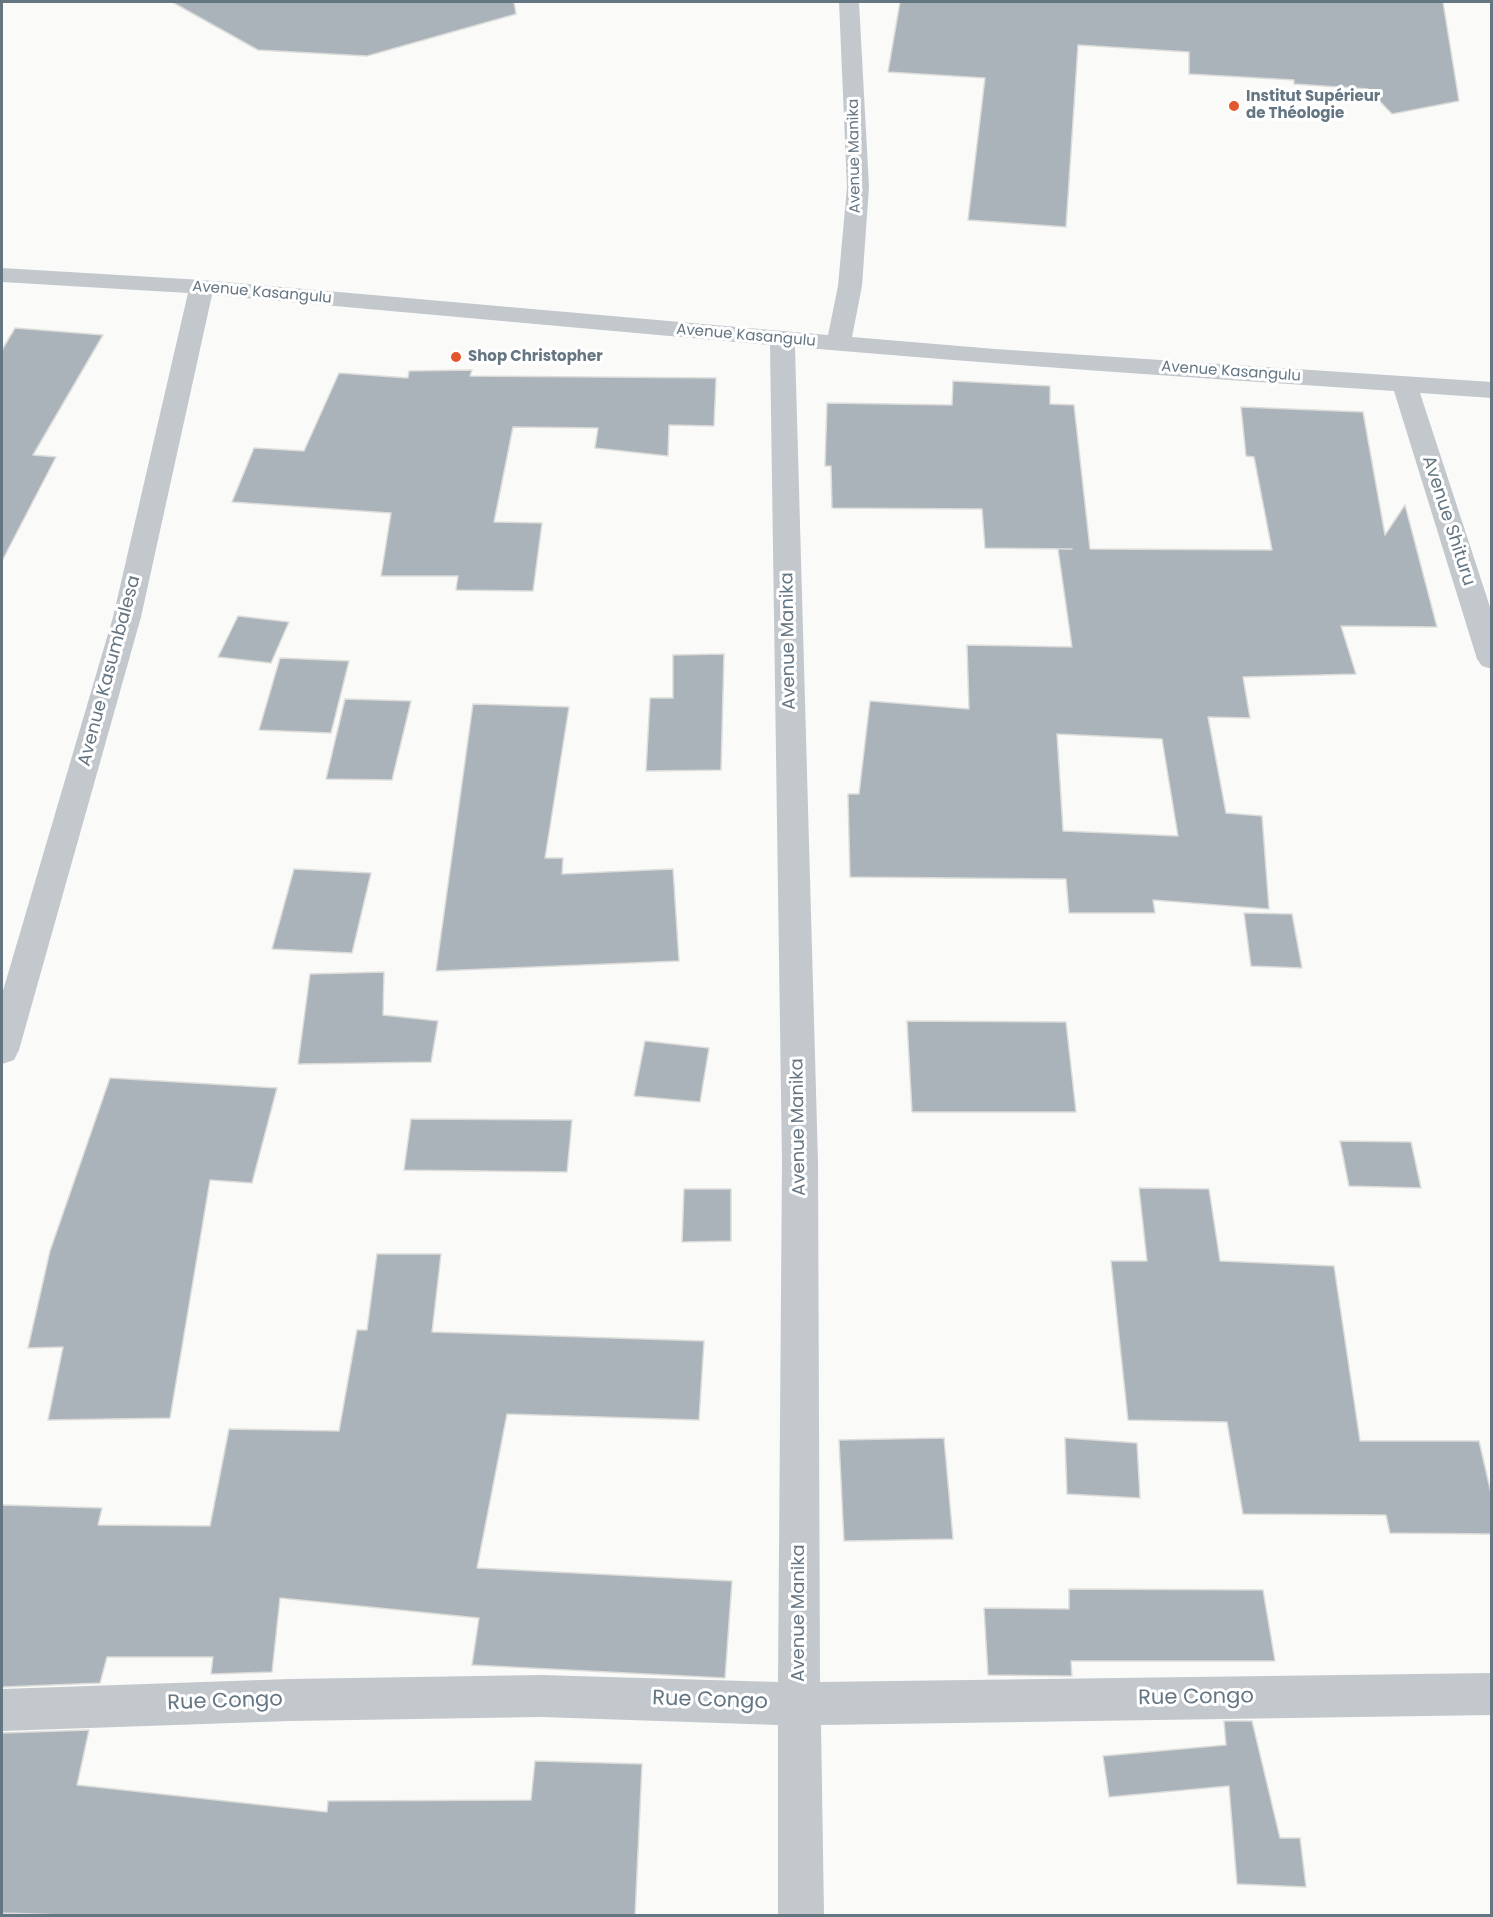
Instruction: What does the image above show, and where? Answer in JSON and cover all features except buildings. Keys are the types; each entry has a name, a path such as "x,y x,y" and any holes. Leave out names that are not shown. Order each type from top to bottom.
{"street":[{"name":"Avenue Manika","path":"838,345 850,286 858,188 849,2"},
{"name":"Avenue Kasangulu","path":"2,275 202,287 838,345 1404,382 1491,390"},
{"name":"Avenue Kasumbalesa","path":"2,1050 127,616 202,287"},
{"name":"Avenue Manika","path":"782,339 800,1162 801,1916"},
{"name":"Avenue Shituru","path":"1404,382 1491,659"},
{"name":"Rue Congo","path":"2,1710 302,1700 541,1696 799,1704 1491,1694"}],"place":[{"name":"Institut Supérieur de Théologie","path":"1234,106"},
{"name":"Shop Christopher","path":"456,357"}]}
